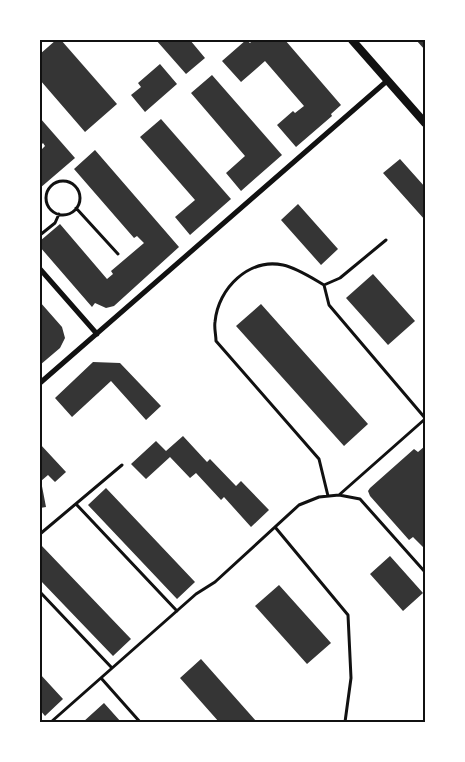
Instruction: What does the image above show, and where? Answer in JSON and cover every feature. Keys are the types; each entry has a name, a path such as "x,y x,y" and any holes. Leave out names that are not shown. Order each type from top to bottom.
{"street":[{"path":"352,40 425,123"},
{"path":"40,383 388,80"},
{"path":"40,269 96,334"}],"lane":[{"path":"60,181 67,182 77,189 79,202 76,208 65,214 59,214 48,206 46,194 54,184 60,181"},
{"path":"76,208 118,254"},
{"path":"40,235 55,223 59,214"},
{"path":"324,285 340,278 386,240"},
{"path":"328,496 319,459 216,341 215,322 219,303 228,287 242,274 255,266 285,265 324,285 329,305 425,419 339,495"},
{"path":"40,534 122,465"},
{"path":"51,722 196,594 215,582 299,505 319,497 328,496 339,495 360,499 425,572"},
{"path":"76,504 177,611"},
{"path":"276,527 348,614 351,678 345,722"},
{"path":"40,592 112,668"},
{"path":"101,678 140,722"}],"building":[{"path":"56,40 61,40 117,104 85,132 40,80 40,54"},
{"path":"156,40 190,40 205,58 186,74"},
{"path":"246,40 250,43 253,40 285,40 341,105 331,114 332,116 296,147 277,125 293,111 295,113 304,106 265,61 241,82 222,61"},
{"path":"416,40 425,40 425,50"},
{"path":"160,64 177,84 145,112 131,95 141,87 138,83"},
{"path":"212,75 282,155 241,191 226,173 245,156 191,93"},
{"path":"40,118 75,158 40,188 40,151 45,146 43,143 40,146"},
{"path":"161,119 231,199 190,235 175,217 195,200 140,137"},
{"path":"95,150 179,247 114,306 106,308 95,303 92,307 40,247 40,241 60,224 107,279 113,274 111,271 144,243 137,236 134,238 74,169"},
{"path":"400,159 425,187 425,220 383,173"},
{"path":"298,204 338,249 321,265 281,220"},
{"path":"373,274 415,321 388,345 346,298"},
{"path":"40,302 62,327 65,338 60,348 40,365"},
{"path":"261,304 368,424 344,446 236,326"},
{"path":"93,362 120,363 161,406 146,420 111,381 72,417 55,398"},
{"path":"183,436 207,462 210,459 236,486 241,481 269,510 251,527 224,497 221,500 196,473 190,478 170,457 146,479 131,464 156,441 166,451"},
{"path":"40,444 66,472 55,482 48,475 41,481 46,507 40,508"},
{"path":"425,446 425,546 423,547 413,537 409,540 370,496 368,491 414,449 418,452"},
{"path":"106,488 195,582 177,599 88,505"},
{"path":"41,545 131,639 113,656 40,580"},
{"path":"390,556 423,593 403,611 370,574"},
{"path":"279,585 331,643 307,664 255,606"},
{"path":"201,659 257,722 219,722 180,678"},
{"path":"40,674 63,699 45,716 40,710"},
{"path":"104,703 121,722 83,722"}]}
